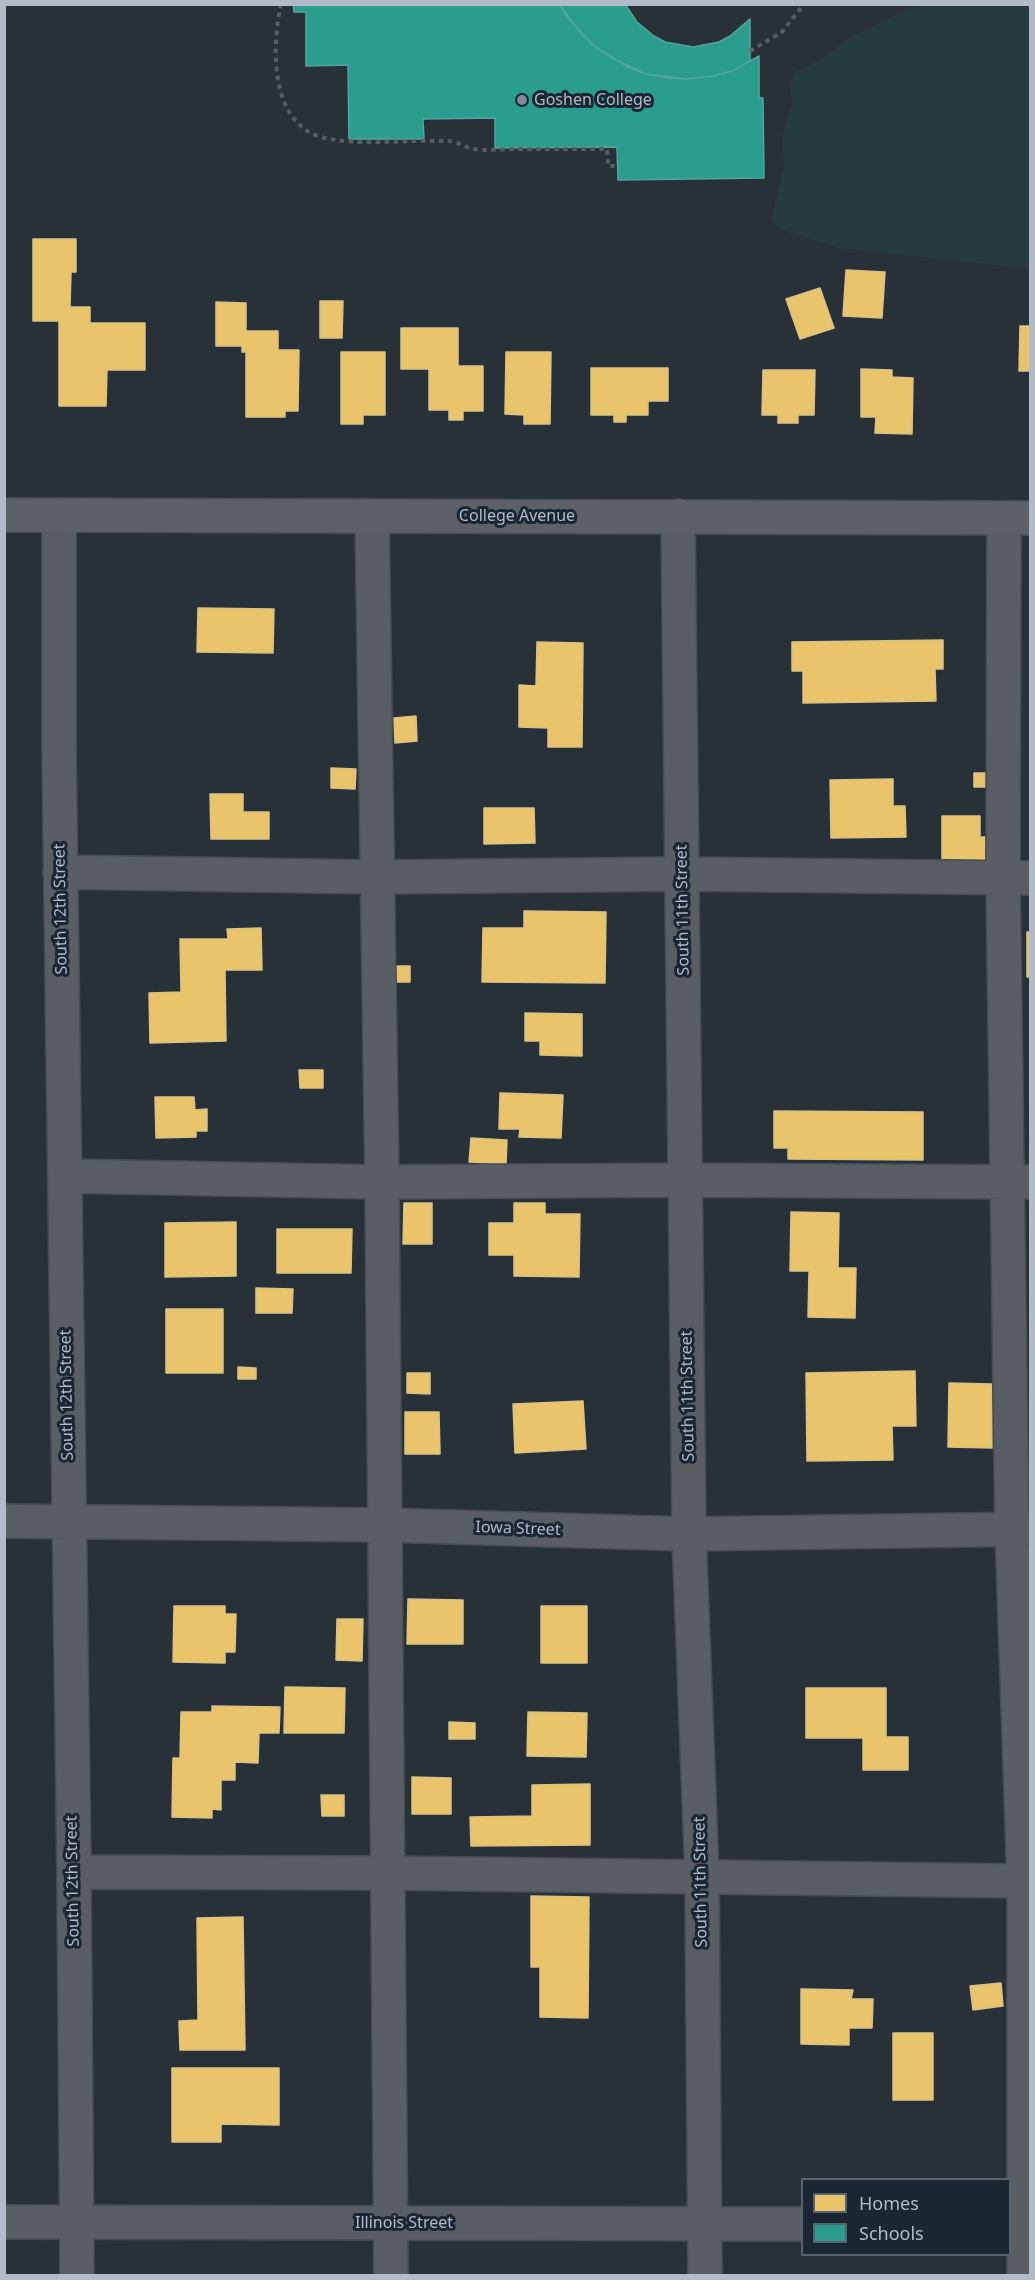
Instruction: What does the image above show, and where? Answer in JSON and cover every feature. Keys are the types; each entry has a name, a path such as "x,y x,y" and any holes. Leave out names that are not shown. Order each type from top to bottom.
{"main road":[{"name":"College Avenue","path":"4,515 1017,518"}],"street":[{"name":"South 12th Street","path":"59,515 60,873 74,1872 77,2276"},
{"path":"372,516 382,1182 392,2276"},
{"name":"South 11th Street","path":"678,516 689,1533 702,1876 705,2276"},
{"path":"1017,518 1017,878 1024,1881 1021,2222 1024,2276"},
{"path":"60,873 377,877 682,874 1017,878"},
{"path":"65,1176 382,1182 686,1179 1019,1182"},
{"name":"Iowa Street","path":"4,1521 385,1525 689,1533 1021,1529"},
{"path":"74,1872 387,1873 1024,1881"},
{"name":"Illinois Street","path":"4,2222 801,2224"}],"path":[{"path":"280,4 275,31 277,81 282,100 291,115 305,129 318,136 346,141 452,141 475,149 607,149 608,166 617,166"},
{"path":"750,51 782,32 804,4"}],"green space":[{"path":"919,4 1030,5 1030,269 839,248 781,230 771,221 784,165 782,135 792,103 790,84 795,71 819,61 855,35"}],"building: Homes":[{"path":"33,239 76,239 76,272 71,272 70,307 90,307 90,323 145,323 145,370 107,370 106,406 59,406 59,321 33,321"},
{"path":"846,270 885,272 882,318 843,316"},
{"path":"820,288 834,328 800,339 786,299"},
{"path":"320,301 343,301 342,338 320,338"},
{"path":"216,302 246,303 246,331 278,331 278,350 299,350 298,411 285,411 285,417 246,417 246,352 242,352 242,346 216,346"},
{"path":"1020,326 1030,326 1030,371 1019,371"},
{"path":"401,328 458,328 458,366 483,366 483,411 463,411 463,420 449,420 449,410 429,410 429,369 401,369"},
{"path":"341,352 385,352 385,415 363,415 363,424 341,424"},
{"path":"506,352 551,352 550,424 524,424 524,415 505,414"},
{"path":"591,368 668,368 668,401 648,401 648,415 626,415 626,422 614,422 614,415 591,415"},
{"path":"861,369 892,370 892,377 913,378 912,434 875,433 876,417 861,417"},
{"path":"763,370 815,370 814,415 798,415 798,423 778,423 778,415 762,415"},
{"path":"198,608 274,609 273,653 197,652"},
{"path":"943,640 943,669 935,669 936,701 803,703 803,671 792,671 792,642"},
{"path":"537,642 583,643 582,747 548,747 548,728 519,727 519,685 536,686"},
{"path":"416,716 417,741 395,743 394,718"},
{"path":"331,768 356,769 355,789 331,788"},
{"path":"974,773 990,773 990,787 974,787"},
{"path":"893,779 893,806 905,806 906,837 831,838 830,780"},
{"path":"210,794 243,794 243,812 269,812 269,839 211,839"},
{"path":"484,808 534,808 535,843 484,844"},
{"path":"942,816 980,816 980,837 989,837 989,863 942,863"},
{"path":"524,911 606,912 605,983 482,982 483,928 524,928"},
{"path":"261,928 262,970 225,970 226,1041 150,1043 149,993 181,992 180,939 228,939 227,929"},
{"path":"1027,932 1030,932 1030,977 1027,977"},
{"path":"394,966 410,966 410,982 394,982"},
{"path":"525,1013 582,1014 582,1056 540,1055 540,1041 525,1041"},
{"path":"299,1070 323,1070 323,1088 300,1088"},
{"path":"500,1093 563,1095 561,1138 519,1137 520,1129 499,1129"},
{"path":"155,1097 194,1097 195,1110 207,1109 207,1131 196,1131 196,1137 156,1138"},
{"path":"774,1111 923,1112 923,1160 788,1159 788,1148 774,1148"},
{"path":"471,1138 507,1140 506,1164 469,1162"},
{"path":"404,1203 432,1203 432,1244 403,1244"},
{"path":"514,1203 545,1203 545,1214 580,1214 579,1277 514,1276 514,1255 489,1255 489,1223 514,1223"},
{"path":"791,1212 839,1213 838,1268 856,1268 855,1318 808,1317 809,1271 790,1271"},
{"path":"236,1222 236,1276 165,1277 165,1223"},
{"path":"277,1229 352,1229 351,1273 277,1273"},
{"path":"256,1288 293,1289 292,1313 256,1313"},
{"path":"166,1309 223,1309 223,1373 166,1373"},
{"path":"238,1367 256,1368 256,1379 238,1379"},
{"path":"915,1371 916,1426 892,1426 893,1460 807,1461 806,1373"},
{"path":"407,1373 430,1373 430,1394 407,1393"},
{"path":"949,1383 992,1384 992,1448 948,1447"},
{"path":"583,1401 586,1449 515,1453 513,1404"},
{"path":"405,1412 439,1412 440,1454 405,1454"},
{"path":"408,1599 463,1600 463,1644 407,1644"},
{"path":"174,1606 225,1606 225,1614 236,1614 235,1652 225,1652 225,1663 173,1662"},
{"path":"541,1606 587,1606 587,1663 541,1663"},
{"path":"337,1619 363,1619 362,1661 336,1660"},
{"path":"285,1687 345,1688 344,1733 284,1733"},
{"path":"806,1688 886,1688 886,1737 908,1737 908,1770 863,1770 863,1738 806,1738"},
{"path":"212,1706 280,1707 279,1733 259,1733 258,1763 235,1762 235,1780 221,1780 221,1810 212,1809 212,1818 172,1817 173,1758 180,1758 181,1712 212,1712"},
{"path":"528,1712 587,1713 586,1757 527,1756"},
{"path":"449,1722 475,1723 475,1739 449,1739"},
{"path":"412,1777 451,1778 451,1814 412,1814"},
{"path":"590,1784 590,1845 471,1846 470,1817 532,1816 532,1785"},
{"path":"321,1795 344,1795 344,1816 322,1816"},
{"path":"531,1896 589,1897 588,2018 540,2017 540,1967 531,1967"},
{"path":"243,1917 245,2050 180,2050 179,2021 198,2020 197,1918"},
{"path":"1001,1983 1003,2006 973,2010 970,1986"},
{"path":"801,1989 853,1990 851,1999 873,1999 872,2028 849,2028 849,2045 801,2044"},
{"path":"893,2033 933,2033 933,2100 893,2100"},
{"path":"172,2068 279,2068 279,2125 221,2124 221,2142 172,2142"}],"building: Schools":[{"path":"293,4 559,4 579,31 594,46 610,57 646,74 669,78 713,76 732,71 759,56 759,98 763,98 764,178 618,180 617,147 495,148 495,118 423,119 424,139 349,139 348,65 306,66 306,12 294,12"},
{"path":"559,4 625,4 637,22 654,36 665,42 693,47 719,42 750,19 750,61 732,71 713,76 686,79 646,74 628,67 594,46 568,18"}],"place":[{"name":"Goshen College","path":"522,100"}]}
